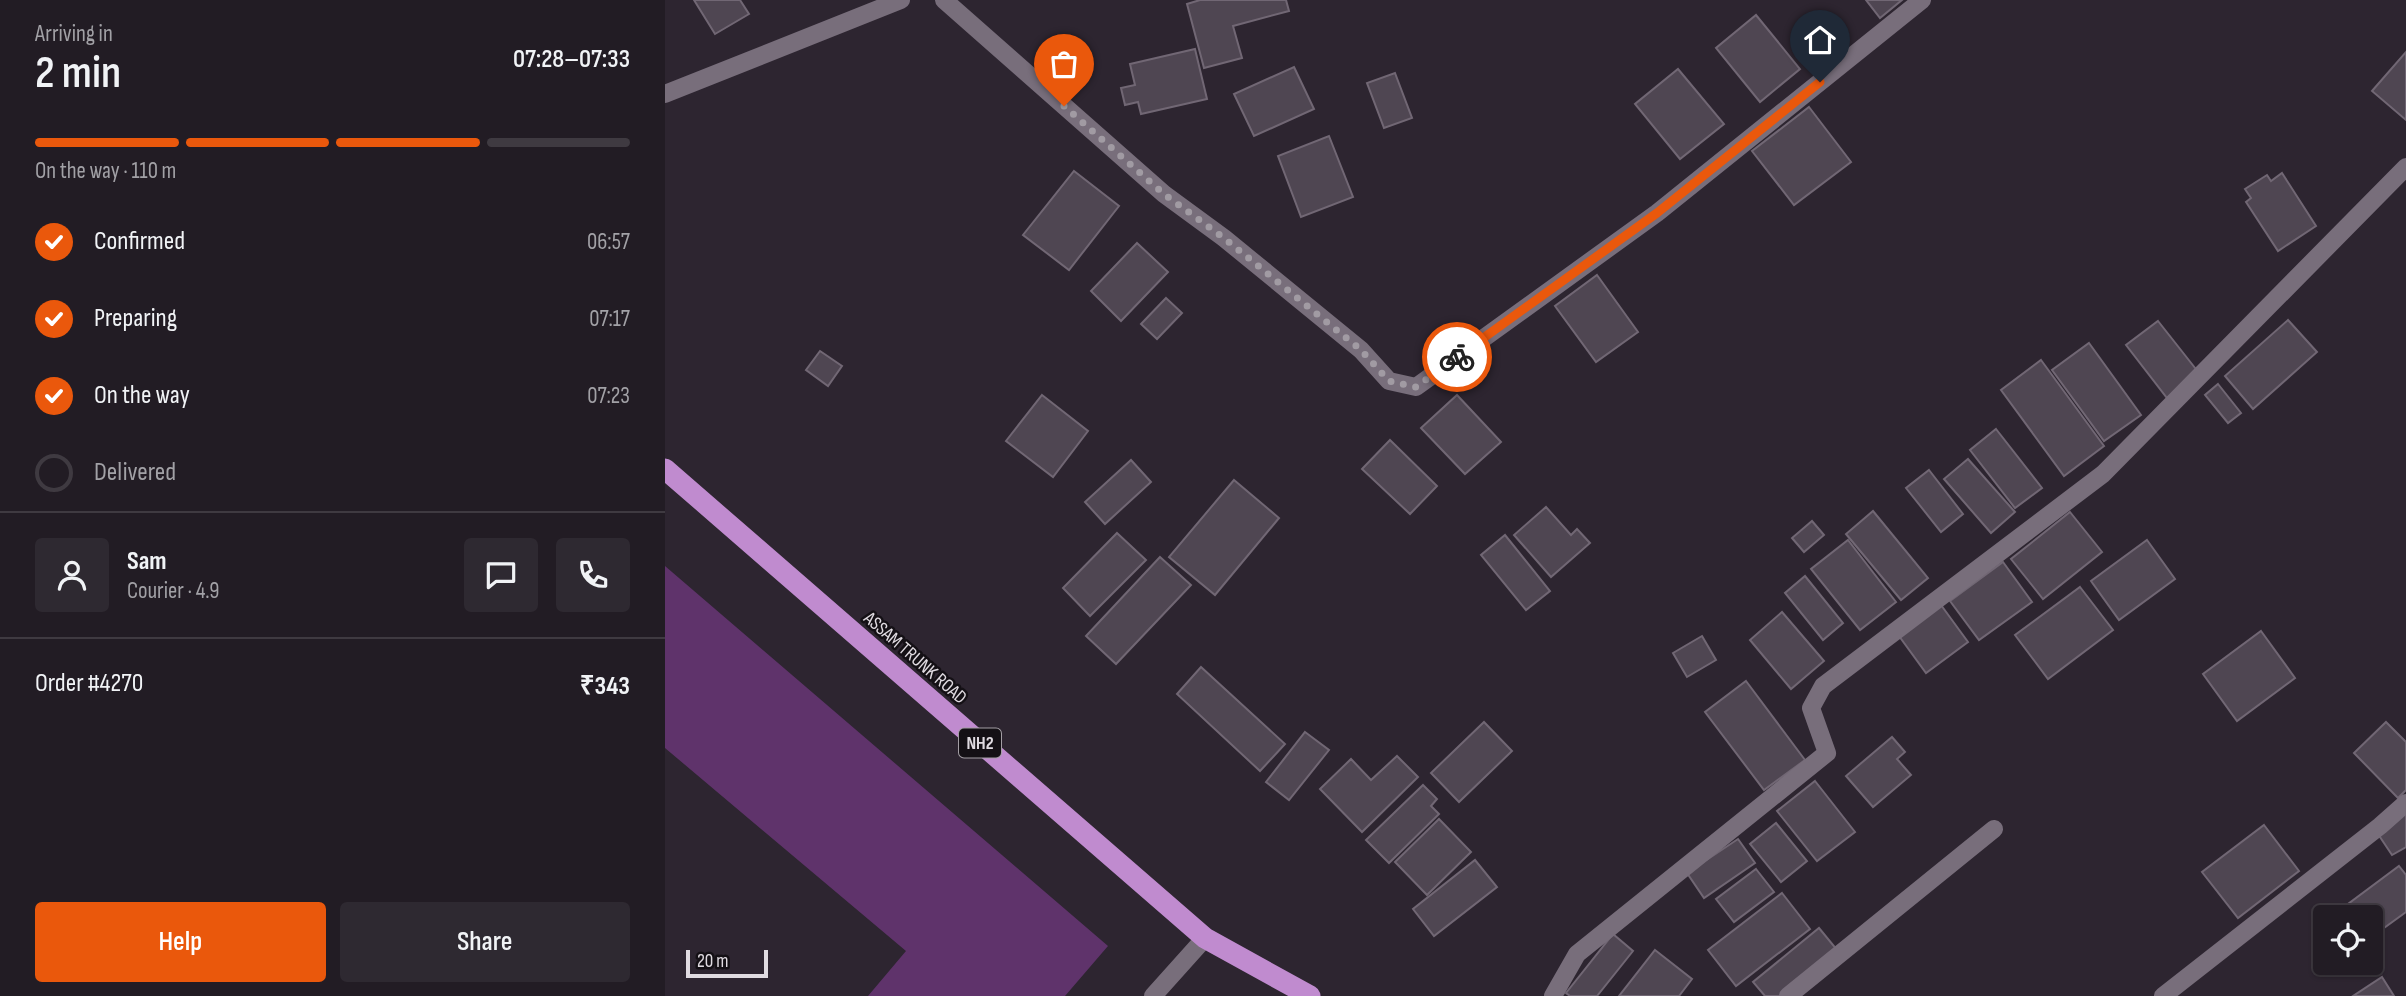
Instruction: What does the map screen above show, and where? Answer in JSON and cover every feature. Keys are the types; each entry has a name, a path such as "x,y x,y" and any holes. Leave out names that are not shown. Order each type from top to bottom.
{"highway":[{"name":"ASSAM TRUNK ROAD","path":"665,469 1205,938 1310,996"}],"street":[{"path":"665,94 901,0"},
{"path":"944,0 1164,194 1224,238 1361,350 1389,381 1416,387 1657,213 1922,0"},
{"path":"1553,996 1577,954 1828,753 1811,708 1823,686 2103,474 2406,167"},
{"path":"2163,996 2380,827 2406,803"},
{"path":"1788,996 1994,829"},
{"path":"1153,996 1205,938"}],"shaded area":[{"path":"665,566 1108,946 1065,996 868,996 906,951 665,748"}],"building":[{"path":"694,0 740,0 749,14 715,34"},
{"path":"1200,0 1286,0 1289,11 1233,26 1242,58 1204,68 1187,4"},
{"path":"1866,0 1902,0 1880,18"},
{"path":"1756,15 1800,69 1760,102 1716,48"},
{"path":"1195,49 1207,99 1141,114 1138,102 1125,105 1121,88 1135,85 1130,64"},
{"path":"2406,52 2406,120 2372,91"},
{"path":"1294,67 1314,109 1254,136 1234,94"},
{"path":"1678,69 1724,124 1680,159 1635,104"},
{"path":"1395,73 1412,118 1384,128 1367,83"},
{"path":"1809,107 1851,162 1794,205 1752,151"},
{"path":"1329,136 1353,197 1301,217 1278,156"},
{"path":"1074,171 1119,206 1069,270 1023,235"},
{"path":"2282,173 2316,226 2278,251 2246,202 2251,198 2245,189 2267,175 2271,181"},
{"path":"1137,243 1168,272 1121,321 1091,291"},
{"path":"1597,275 1638,332 1596,362 1555,306"},
{"path":"1166,298 1182,313 1157,339 1141,324"},
{"path":"2288,320 2317,352 2253,409 2225,376"},
{"path":"2158,321 2199,373 2167,398 2126,345"},
{"path":"2089,343 2141,415 2104,441 2052,370"},
{"path":"820,351 842,366 828,386 806,370"},
{"path":"2041,360 2104,446 2064,476 2001,390"},
{"path":"2218,384 2241,413 2228,423 2205,395"},
{"path":"1042,395 1088,431 1053,477 1006,441"},
{"path":"1457,395 1501,442 1465,474 1421,428"},
{"path":"1996,429 2042,488 2015,508 1970,450"},
{"path":"1390,440 1437,486 1410,514 1362,469"},
{"path":"1968,459 2015,512 1991,533 1944,479"},
{"path":"1131,460 1151,482 1105,524 1085,502"},
{"path":"1929,470 1963,514 1941,532 1906,488"},
{"path":"1234,480 1279,518 1215,595 1169,557"},
{"path":"1546,507 1571,535 1577,529 1590,543 1551,577 1514,535"},
{"path":"1873,511 1928,578 1901,600 1846,534"},
{"path":"2070,512 2102,552 2043,599 2011,559"},
{"path":"1812,521 1824,535 1804,552 1792,538"},
{"path":"1117,533 1146,560 1090,616 1063,588"},
{"path":"1505,535 1550,591 1526,610 1481,555"},
{"path":"1848,540 1896,602 1860,630 1811,569"},
{"path":"2147,540 2175,579 2119,620 2091,581"},
{"path":"1160,557 1191,585 1116,664 1086,636"},
{"path":"2003,562 2032,602 1979,640 1950,601"},
{"path":"1805,576 1843,623 1823,640 1785,593"},
{"path":"2080,587 2113,630 2048,679 2015,635"},
{"path":"1941,605 1968,642 1926,673 1899,636"},
{"path":"1782,612 1824,661 1791,689 1750,640"},
{"path":"2261,631 2295,678 2237,721 2203,674"},
{"path":"1702,636 1716,660 1687,677 1673,653"},
{"path":"1201,667 1285,744 1260,771 1177,694"},
{"path":"1746,681 1805,760 1764,790 1705,712"},
{"path":"1484,722 1512,751 1459,802 1431,773"},
{"path":"2386,722 2406,742 2406,790 2398,798 2354,753"},
{"path":"1305,732 1329,750 1289,800 1266,782"},
{"path":"1892,737 1905,752 1897,759 1911,775 1873,807 1846,776"},
{"path":"1397,756 1418,777 1362,832 1320,789 1351,759 1371,780"},
{"path":"1815,781 1855,832 1817,861 1777,811"},
{"path":"1423,785 1437,799 1431,806 1439,814 1389,863 1366,840"},
{"path":"2406,812 2406,847 2392,855 2376,831"},
{"path":"1439,819 1471,852 1427,895 1395,862"},
{"path":"1776,823 1807,861 1781,882 1750,844"},
{"path":"2264,825 2299,871 2238,918 2202,872"},
{"path":"1738,839 1755,863 1704,898 1687,873"},
{"path":"1475,860 1497,887 1434,936 1413,909"},
{"path":"2399,866 2406,875 2406,912 2383,929 2383,905 2348,904"},
{"path":"1756,869 1774,892 1734,922 1716,899"},
{"path":"1782,893 1810,929 1736,986 1708,950"},
{"path":"1819,928 1838,951 1783,996 1765,996 1753,982"},
{"path":"1613,934 1633,951 1597,996 1570,996 1566,993"},
{"path":"1655,950 1692,979 1679,996 1619,996"},
{"path":"2382,977 2394,996 2353,996"}],"way so far":[{"path":"1064,106 1164,194 1224,238 1361,350 1389,381 1416,387 1457,357"}],"route":[{"path":"1457,357 1657,213 1820,82"}]}
